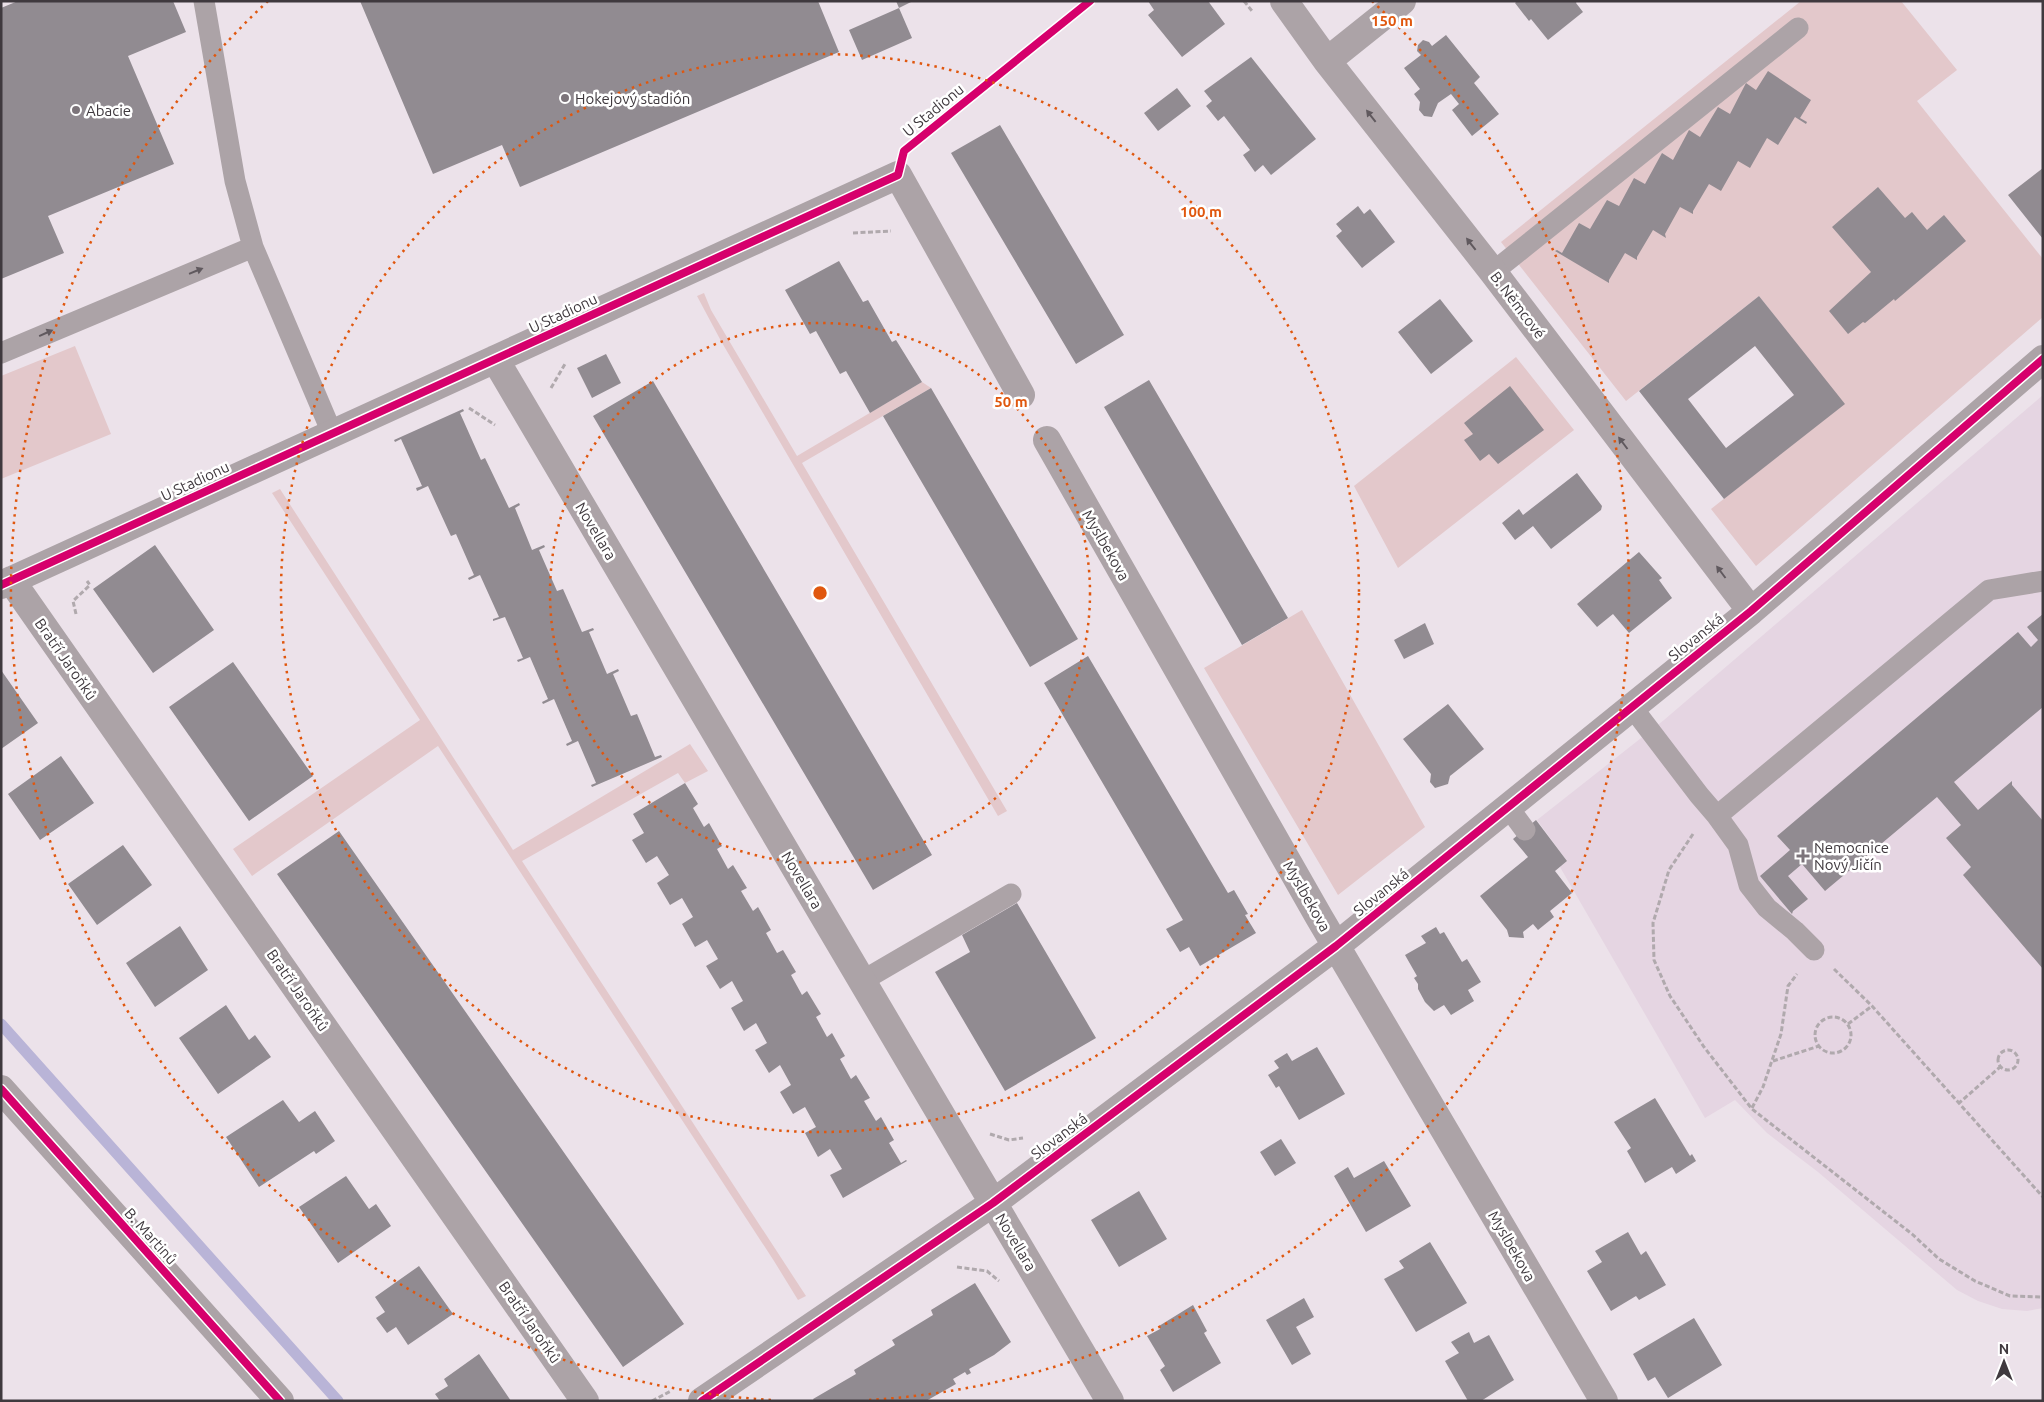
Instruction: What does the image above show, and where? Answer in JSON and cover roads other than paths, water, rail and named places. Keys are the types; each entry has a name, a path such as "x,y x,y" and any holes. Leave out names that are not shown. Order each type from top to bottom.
{"street":[{"name":"B. Němcové","path":"1284,1 1328,61 1493,272 1751,611"},
{"path":"1328,61 1402,1"},
{"name":"U Stadionu","path":"6,583 898,175 1021,395"},
{"name":"Novellara","path":"495,359 1110,1401"},
{"name":"Slovanská","path":"702,1401 992,1203 1336,946 1751,611 2043,359"},
{"name":"Myslbekova","path":"1047,440 1336,946 1604,1401"},
{"name":"Bratří Jaroňků","path":"6,583 585,1401"},
{"name":"B. Martinů","path":"1,1089 280,1401"}],"lane":[{"path":"204,1 234,181 253,247 332,433"},
{"path":"1493,272 1798,28"},
{"path":"1,353 253,247"},
{"path":"1717,816 1989,590 2043,581"},
{"path":"1632,707 1738,845 1749,885 1766,908 1795,931 1814,950"},
{"path":"1508,807 1525,830"},
{"path":"862,981 1011,894"}],"waterway":[{"path":"1,1024 338,1401"}],"place":[{"name":"Hokejový stadión","path":"565,98"},
{"name":"Abacie","path":"76,110"},
{"name":"Nemocnice Nový Jičín","path":"1803,856"}]}
